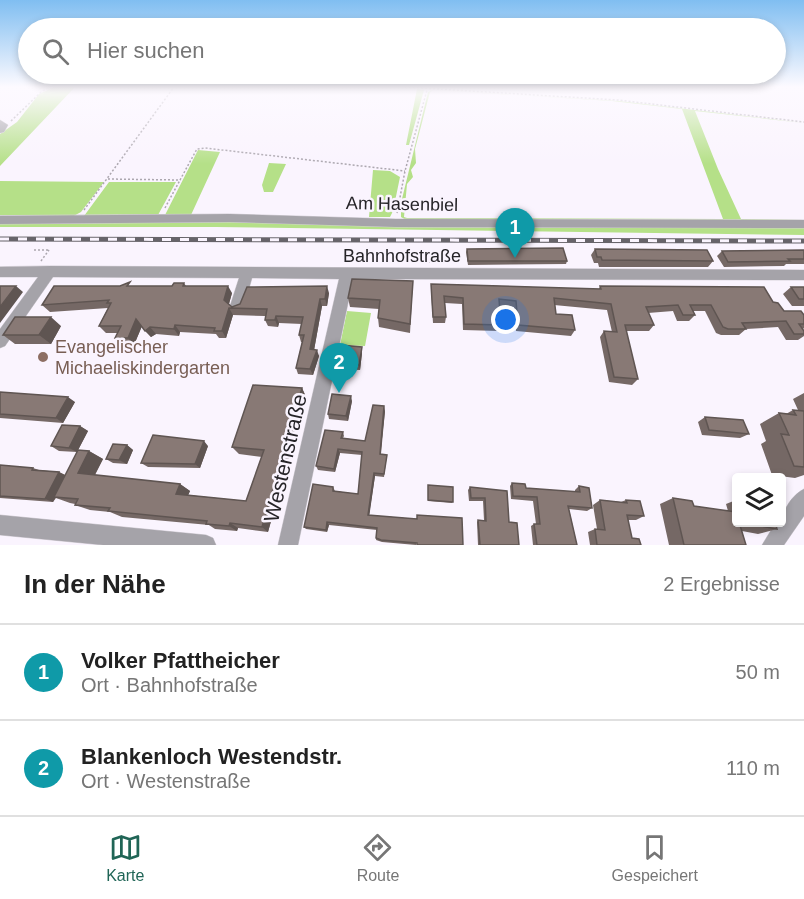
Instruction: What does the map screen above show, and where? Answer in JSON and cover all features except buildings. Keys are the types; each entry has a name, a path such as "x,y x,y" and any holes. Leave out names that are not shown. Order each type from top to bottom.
{"street":[{"path":"0,123 3,125 0,130"},
{"name":"Am Hasenbiel","path":"0,220 160,218 396,223 804,224"},
{"path":"0,341 50,271"},
{"name":"Bahnhofstraße","path":"0,272 804,275"},
{"path":"237,306 247,273"},
{"name":"Westenstraße","path":"288,545 347,274"},
{"path":"772,545 804,499"},
{"path":"0,525 206,545"}],"path":[{"path":"78,219 156,112"},
{"path":"396,223 405,171 421,112"},
{"path":"723,112 804,122"},
{"path":"160,218 197,149 205,148 405,171"},
{"path":"108,179 180,180"},
{"path":"35,248 34,250 49,250"}],"green space":[{"path":"25,112 51,112 0,166 0,134 17,122"},
{"path":"412,112 418,112 409,145 406,145"},
{"path":"423,112 425,112 415,149 416,163 411,170 413,177 407,184 404,217 723,219 683,112 696,112 741,219 804,220 406,220 401,217 401,203"},
{"path":"708,112 715,112 804,123"},
{"path":"198,150 220,152 191,215 165,215"},
{"path":"269,163 286,164 273,192 264,192 262,185"},
{"path":"373,170 390,171 400,177 390,217 369,217"},
{"path":"0,181 104,182 81,212 70,218 0,217"},
{"path":"109,182 176,182 158,215 84,216"},
{"path":"196,221 804,227 804,235 216,227 0,227 0,223"},
{"path":"347,311 371,313 365,346 340,345"}],"railway":[{"path":"0,239 804,241"}],"place":[{"name":"Volker Pfattheicher","path":"515,258"},
{"name":"Evangelischer Michaeliskindergarten","path":"43,357"},
{"name":"Blankenloch Westendstr.","path":"339,393"}]}
